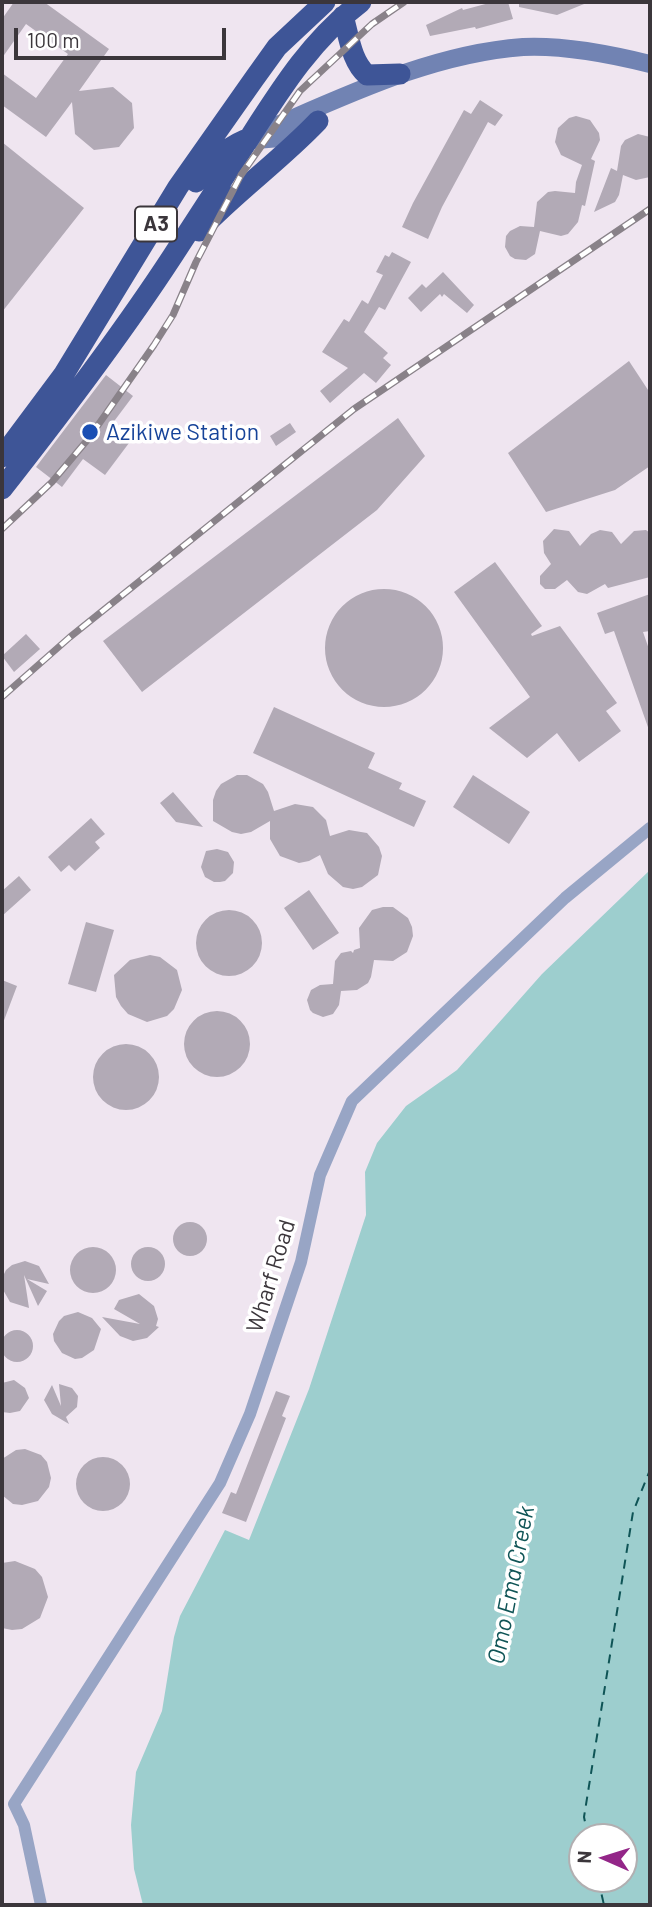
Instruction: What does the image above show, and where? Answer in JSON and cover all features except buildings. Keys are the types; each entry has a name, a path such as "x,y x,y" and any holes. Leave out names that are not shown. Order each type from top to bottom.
{"highway":[{"name":"A3","path":"2,489 102,359 159,278 250,137 313,46 361,2"},
{"name":"A3","path":"2,457 64,374 207,144 277,47 318,9"},
{"path":"107,305 152,248 197,180 223,152 250,137 244,130 246,117 318,9"},
{"path":"343,16 361,70 367,75 400,74"},
{"path":"159,278 239,192 293,147 318,121"}],"street":[{"path":"250,137 400,74 475,55 524,47 597,52 650,64"},
{"path":"250,137 258,141 280,138 318,121 351,94"},
{"name":"Wharf Road","path":"8,1801 220,1483 250,1414 300,1262 320,1175 352,1101 565,898 650,828"},
{"path":"8,1801 24,1825 41,1905"}],"water":[{"name":"Omo Ema Creek","path":"650,870 650,1905 143,1905 134,1869 131,1825 136,1772 162,1711 180,1616 225,1530 249,1540 309,1389 366,1215 365,1172 377,1143 406,1106 457,1070 542,974"}],"ferry route":[{"path":"585,1823 633,1512 650,1470"},
{"path":"601,1893 604,1905"}],"railway":[{"path":"2,529 52,482 89,438 154,345 173,315 196,262 241,175 300,91 372,24 404,2"},
{"path":"2,697 70,637 354,409 650,209"}],"place":[{"name":"Azikiwe Station","path":"90,432"}]}
